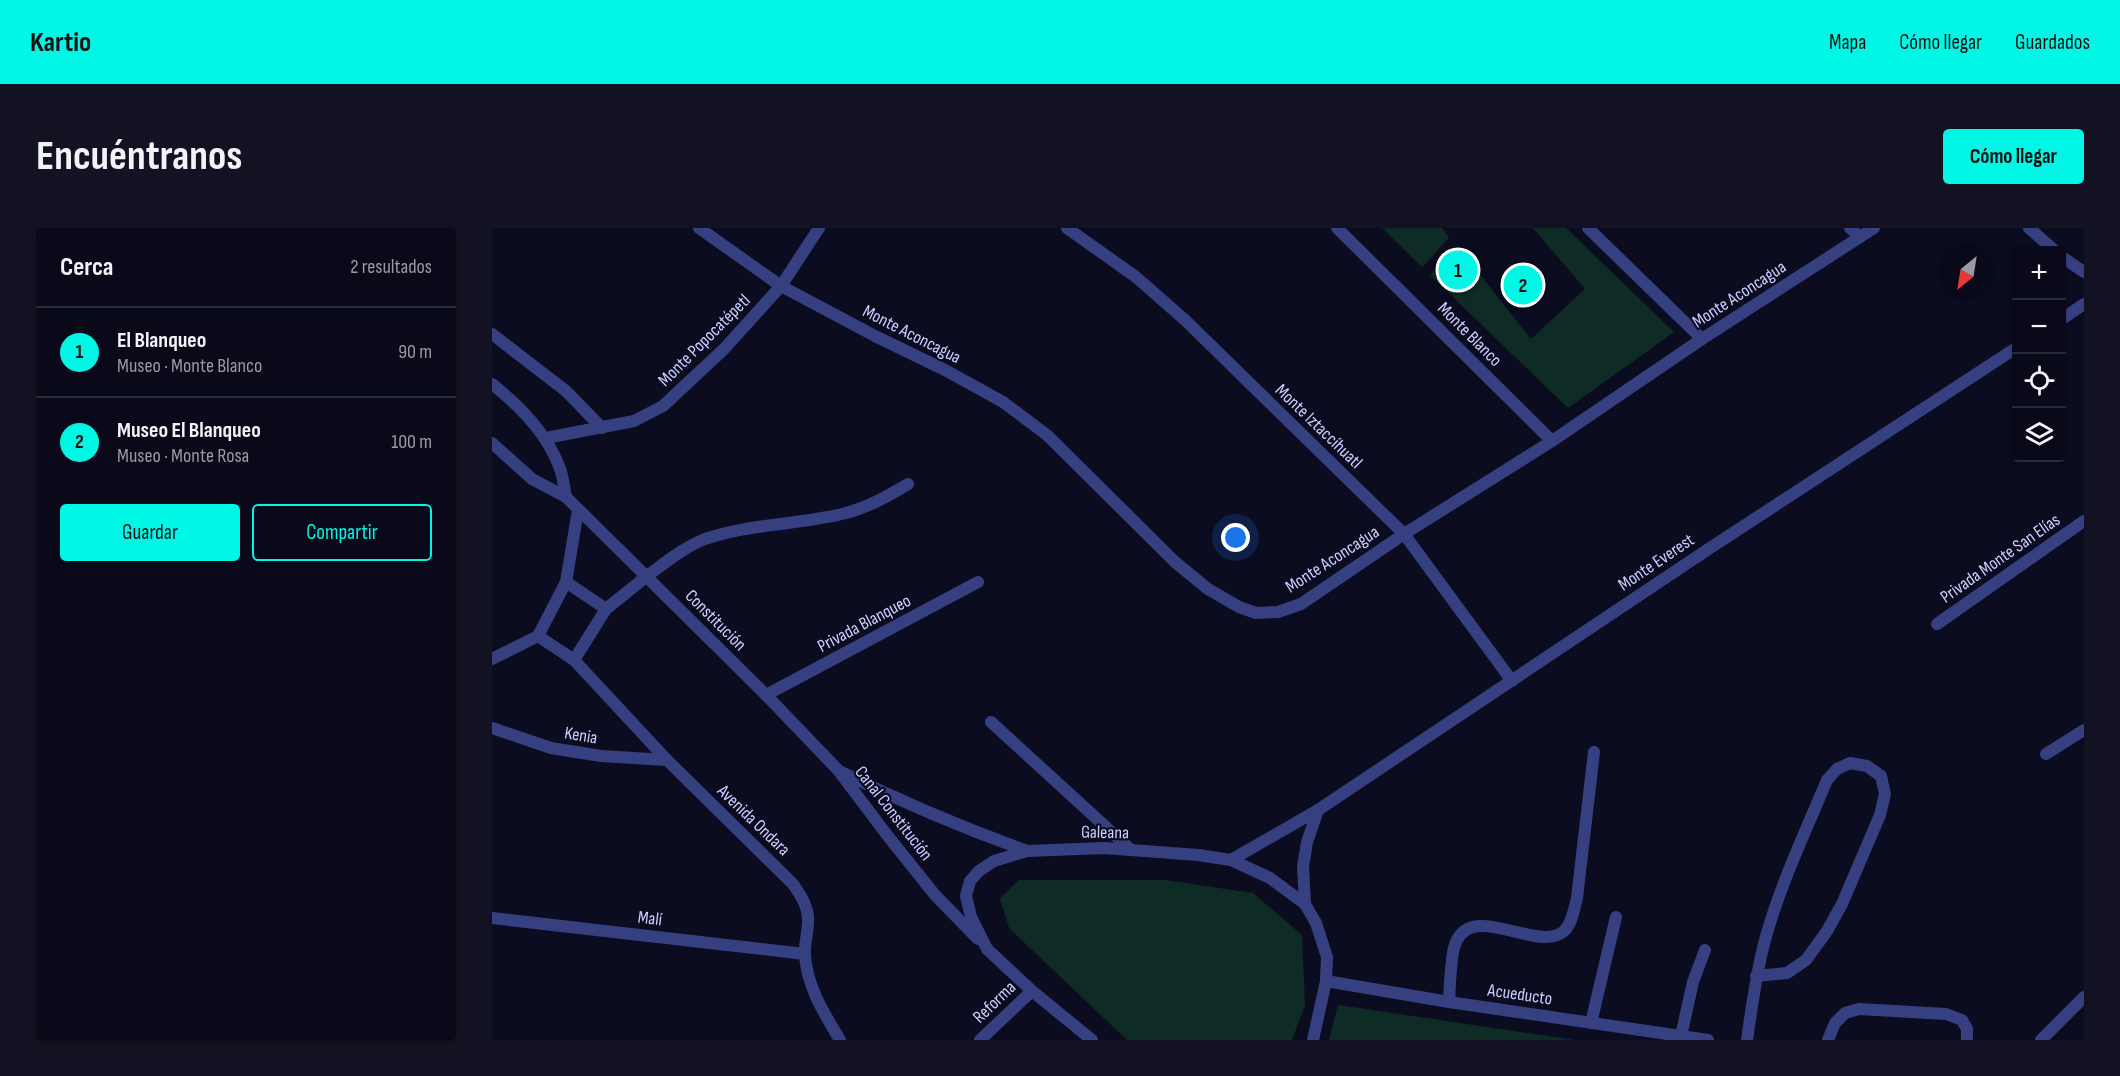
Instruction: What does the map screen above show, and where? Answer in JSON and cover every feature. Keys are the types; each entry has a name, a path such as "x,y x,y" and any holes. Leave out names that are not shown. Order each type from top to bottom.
{"street":[{"name":"Monte Aconcagua","path":"699,228 781,286 1003,402 1047,435 1175,562 1208,589 1239,608 1256,613 1278,612 1301,604 1404,534 1552,441 1702,339 1874,228"},
{"name":"Monte Popocatépetl","path":"546,438 634,421 663,406 724,349 781,286 819,228"},
{"name":"Monte Iztaccíhuatl","path":"1067,228 1136,277 1185,320 1404,534 1512,681"},
{"name":"Monte Blanco","path":"1337,228 1552,441"},
{"path":"1588,228 1702,339"},
{"path":"1850,228 1860,237"},
{"path":"2029,228 2049,246"},
{"path":"2066,259 2084,272"},
{"path":"2066,316 2084,304"},
{"path":"492,334 520,353 566,392 602,428"},
{"name":"Monte Everest","path":"1231,860 1318,810 1707,550 2012,351"},
{"path":"492,384 513,401 546,438 560,467 566,497"},
{"name":"Constitución","path":"492,443 532,479 566,497 766,695 838,770"},
{"path":"574,660 606,609 646,576 679,553 703,540 740,529 845,513 876,503 908,484"},
{"path":"492,659 538,636 566,582 578,510"},
{"name":"Privada Monte San Elías","path":"1937,624 2084,521"},
{"path":"566,582 606,609"},
{"name":"Privada Blanqueo","path":"766,695 978,582"},
{"name":"Avenida Ondara","path":"538,636 574,660 667,760 793,884 805,902 809,921 805,954 810,984 820,1007 840,1040"},
{"path":"991,722 1131,850"},
{"name":"Kenia","path":"492,728 551,748 601,756 667,760"},
{"path":"2046,754 2084,730"},
{"path":"1449,1002 1455,944 1463,931 1476,926 1551,938 1564,932 1572,918 1577,898 1594,752"},
{"path":"1747,1040 1756,976 1777,900 1827,780 1837,769 1850,762 1867,766 1881,776 1885,794 1880,815 1842,904 1827,931 1806,960 1787,973 1756,976"},
{"name":"Canal Constitución","path":"838,770 900,802 961,828 1027,851"},
{"name":"Canal Constitución","path":"838,770 935,895 987,949"},
{"path":"1305,904 1303,867 1306,842 1318,810"},
{"name":"Galeana","path":"1092,1040 1032,991 987,949 971,917 966,896 970,881 979,871 994,861 1027,851 1104,848 1198,855 1231,860 1270,878 1305,904 1316,923 1327,957 1326,981 1313,1040"},
{"path":"1591,1023 1616,916"},
{"name":"Malí","path":"492,918 805,954"},
{"path":"1681,1036 1693,982 1705,950"},
{"name":"Acueducto","path":"1326,981 1449,1002 1708,1040"},
{"name":"Reforma","path":"980,1040 1032,991"},
{"path":"2041,1040 2084,997"},
{"path":"1828,1040 1835,1023 1845,1013 1859,1009 1946,1014 1962,1020 1967,1029 1967,1040"}],"green space":[{"path":"1382,228 1442,228 1449,238 1422,267"},
{"path":"1533,228 1566,228 1674,332 1568,408 1430,275 1460,249 1531,339 1585,289"},
{"path":"1019,880 1165,880 1253,893 1302,935 1305,1005 1292,1040 1127,1040 1009,928 1000,898"},
{"path":"1338,1005 1575,1040 1329,1040"}],"place":[{"name":"El Blanqueo","path":"1458,270"},
{"name":"Museo El Blanqueo","path":"1523,285"}]}
